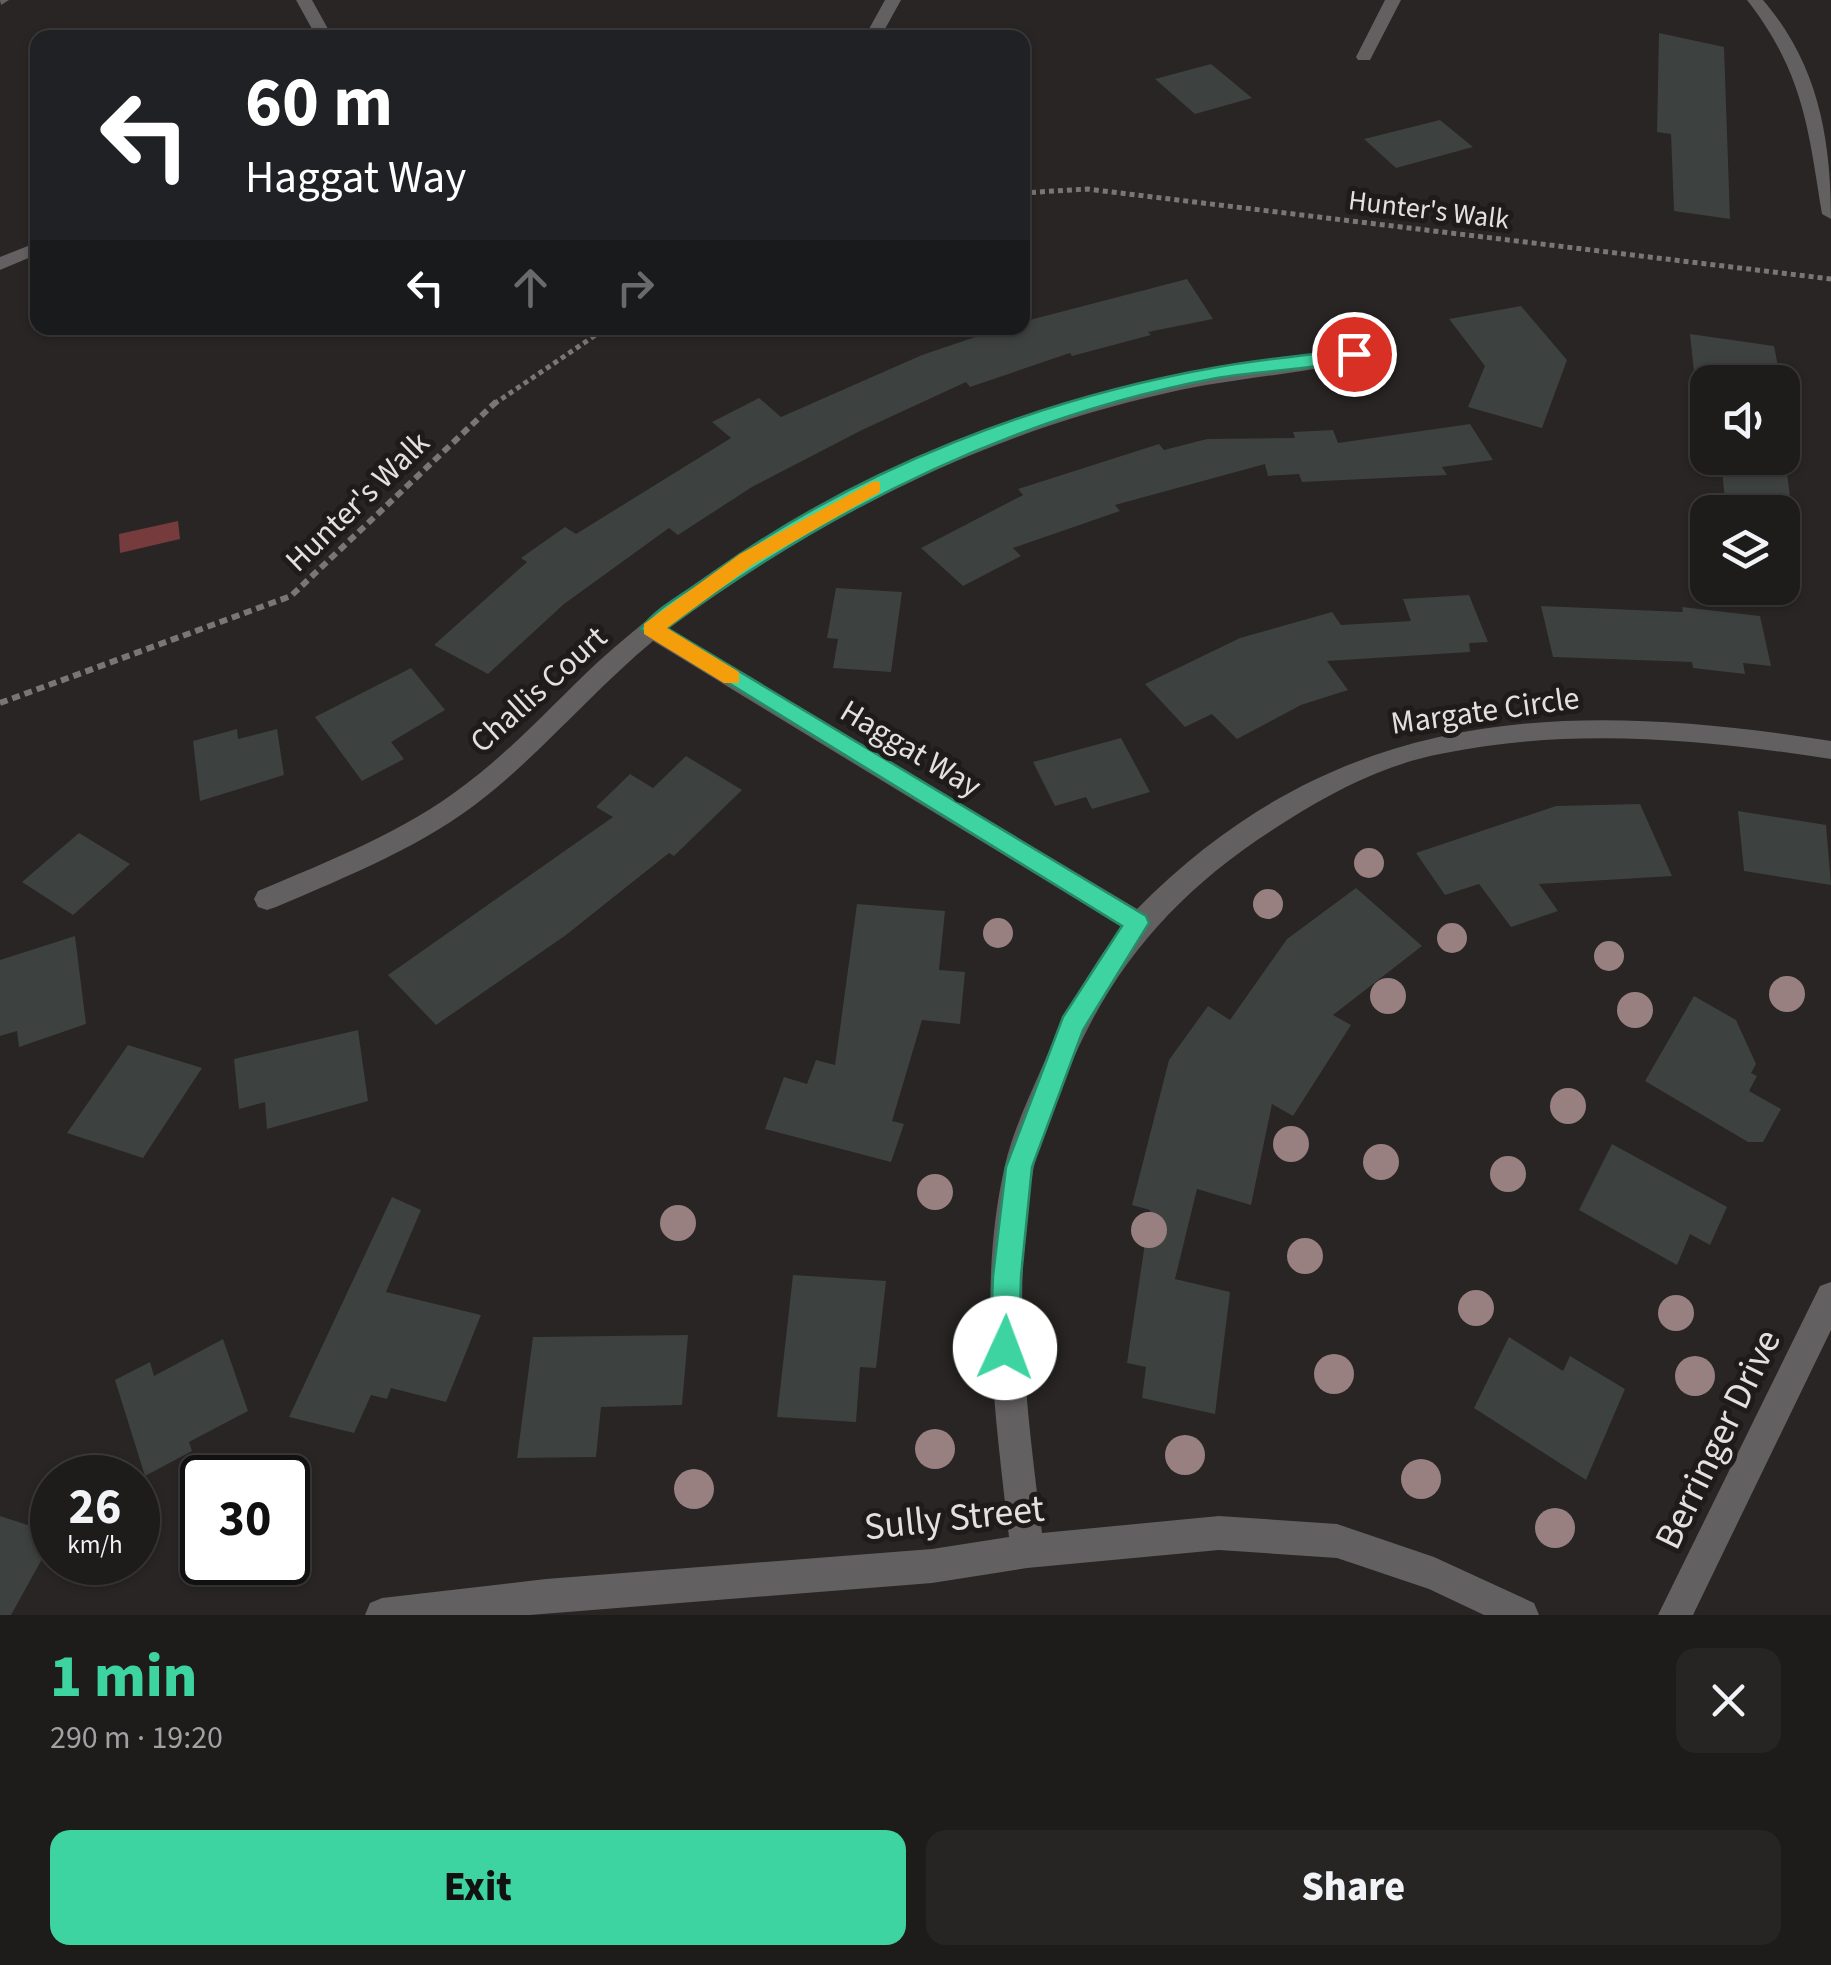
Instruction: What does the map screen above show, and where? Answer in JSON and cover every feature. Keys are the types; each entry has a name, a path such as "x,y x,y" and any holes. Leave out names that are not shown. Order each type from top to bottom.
{"street":[{"path":"304,0 321,30"},
{"path":"876,30 893,0"},
{"path":"1364,58 1394,0"},
{"path":"1756,0 1788,40 1806,77 1831,214"},
{"path":"0,264 30,251"},
{"name":"Challis Court","path":"267,899 356,861 472,792 651,629 747,559 872,488 963,446 1076,406 1217,372 1354,354"},
{"name":"Haggat Way","path":"651,629 1138,923"},
{"name":"Margate Circle","path":"1027,1551 1005,1348 1007,1276 1019,1167 1072,1025 1138,923 1200,864 1260,823 1384,759 1472,741 1590,728 1729,732 1831,750"},
{"name":"Berringer Drive","path":"1675,1615 1831,1298"},
{"name":"Sully Street","path":"382,1615 538,1597 932,1566 1027,1551 1219,1534 1338,1541 1434,1574 1522,1615"}],"path":[{"name":"Hunter's Walk","path":"1030,193 1106,191 1831,279"},
{"name":"Hunter's Walk","path":"0,703 291,596 482,412 596,335"}],"shaded area":[{"path":"178,521 180,539 120,553 119,534"}],"building":[{"path":"1659,33 1724,47 1730,219 1674,211 1671,134 1657,132"},
{"path":"1211,64 1252,98 1195,114 1155,79"},
{"path":"1440,120 1473,147 1396,168 1364,139"},
{"path":"1187,279 1213,319 1148,332 1151,335 1072,356 1070,353 970,387 966,382 862,430 752,487 678,535 669,528 564,604 488,674 434,645 527,562 521,558 565,527 576,534 731,438 712,422 759,398 781,417 922,355 981,335 1030,335 1030,320"},
{"path":"1521,306 1567,360 1542,428 1468,407 1485,366 1449,319"},
{"path":"1690,334 1774,346 1778,365 1693,365"},
{"path":"1470,424 1493,460 1442,467 1447,475 1302,482 1299,474 1268,476 1265,464 1115,505 1120,511 1013,548 1021,556 963,586 921,548 1023,495 1018,489 1159,444 1164,450 1207,439 1295,438 1293,432 1333,430 1338,443"},
{"path":"1723,475 1787,475 1790,495 1724,495"},
{"path":"836,588 902,592 891,672 833,668 838,639 827,638"},
{"path":"1469,595 1488,642 1469,643 1470,652 1327,661 1348,690 1301,705 1237,739 1212,714 1185,727 1145,684 1240,638 1332,612 1341,625 1411,621 1403,599"},
{"path":"1541,606 1683,612 1682,607 1760,616 1771,666 1743,663 1745,674 1693,668 1692,662 1553,657"},
{"path":"411,668 445,710 391,742 404,759 362,781 315,717"},
{"path":"237,729 238,739 277,729 284,775 200,801 193,741"},
{"path":"1121,738 1150,792 1092,809 1086,797 1055,806 1033,762"},
{"path":"686,756 742,790 674,856 669,853 566,935 436,1025 388,975 613,817 596,807 630,774 653,788"},
{"path":"1640,804 1672,876 1539,884 1558,911 1511,927 1479,884 1445,895 1416,853 1556,806"},
{"path":"1738,811 1826,825 1831,885 1744,871"},
{"path":"79,833 130,864 73,915 22,882"},
{"path":"1356,888 1422,946 1333,1015 1351,1025 1293,1116 1272,1104 1251,1205 1197,1189 1175,1279 1230,1292 1215,1414 1142,1398 1146,1367 1127,1363 1150,1210 1132,1205 1169,1060 1208,1006 1230,1020 1287,939"},
{"path":"857,904 945,911 939,970 965,972 960,1024 922,1020 892,1121 904,1124 891,1162 765,1129 784,1077 807,1084 816,1060 835,1065"},
{"path":"75,936 86,1024 19,1047 17,1031 0,1036 0,960"},
{"path":"1694,996 1736,1020 1756,1064 1751,1073 1757,1076 1749,1091 1781,1109 1763,1142 1748,1142 1645,1081"},
{"path":"358,1030 368,1101 267,1129 265,1102 239,1109 234,1059"},
{"path":"128,1045 202,1068 143,1158 67,1133"},
{"path":"1612,1144 1727,1207 1710,1245 1690,1234 1677,1265 1579,1210"},
{"path":"392,1197 421,1210 386,1292 481,1315 446,1402 391,1388 387,1399 371,1395 354,1433 289,1417"},
{"path":"793,1275 886,1281 876,1368 860,1367 856,1422 777,1417"},
{"path":"688,1335 682,1405 601,1407 596,1457 517,1458 533,1337"},
{"path":"1509,1337 1563,1371 1570,1356 1625,1389 1586,1480 1474,1408"},
{"path":"223,1339 248,1411 189,1442 192,1451 160,1468 160,1455 138,1455 115,1380 150,1362 154,1376"},
{"path":"0,1516 30,1526 30,1581 11,1615 0,1615"}],"slow traffic":[{"path":"731,677 651,629 747,559 874,487"}],"route":[{"path":"1005,1348 1007,1276 1019,1167 1072,1025 1104,970 1138,923 651,629 747,559 872,488 963,446 1076,406 1217,372 1354,354"}]}
